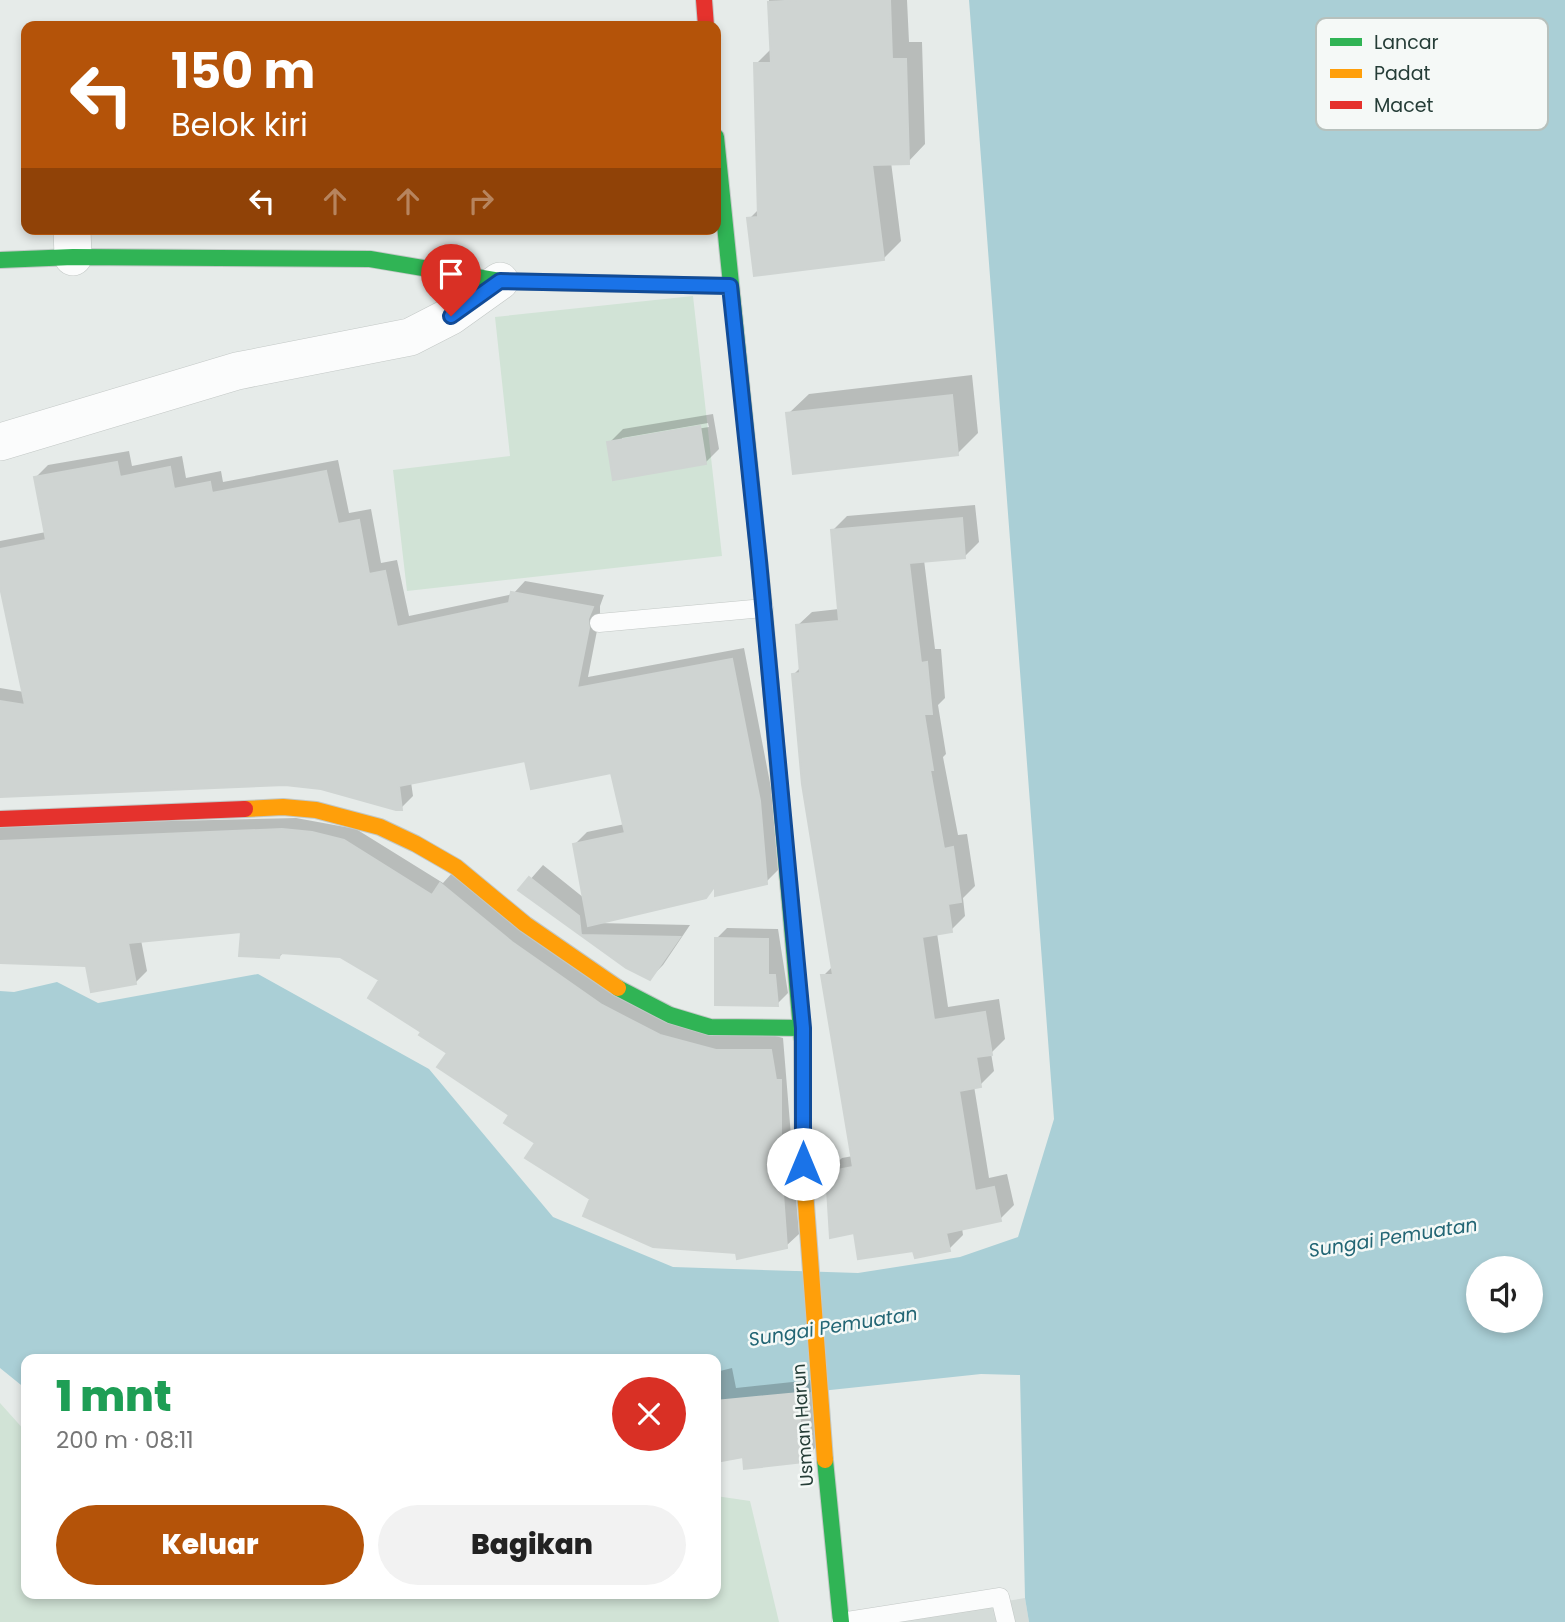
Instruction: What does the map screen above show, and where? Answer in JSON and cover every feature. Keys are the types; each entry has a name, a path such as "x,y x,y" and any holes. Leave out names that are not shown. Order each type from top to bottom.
{"street":[{"path":"704,0 706,21"},
{"name":"Usman Harun","path":"721,190 803,1028 803,1164 827,1485 841,1622"},
{"path":"0,260 73,243 370,260 500,281 730,286"},
{"path":"0,442 237,371 410,337 451,316 500,281"},
{"path":"0,819 283,807 316,810 380,827 456,867 525,924 615,987 670,1015 710,1027 803,1028"}],"lane":[{"path":"599,623 764,608"},
{"path":"841,1622 1000,1597 1006,1622"}],"shaded area":[{"path":"1025,1598 1029,1622 876,1622"}],"green space":[{"path":"693,296 722,556 407,591 393,470 510,456 495,317"},
{"path":"0,1403 21,1426 21,1599 721,1599 721,1497 750,1501 779,1622 0,1622"}],"water":[{"name":"Sungai Pemuatan","path":"969,0 1565,0 1565,1622 1029,1622 1025,1598 1020,1375 981,1374 721,1401 721,1354 21,1354 21,1385 0,1368 0,991 14,992 57,982 98,1003 258,974 429,1069 553,1217 673,1267 858,1273 960,1257 1018,1237 1054,1119"}],"building":[{"path":"890,0 892,59 906,59 909,164 872,165 884,260 754,276 747,218 758,217 754,63 771,63 768,2"},
{"path":"952,395 958,455 793,474 786,413"},
{"path":"700,426 706,464 613,480 607,442"},
{"path":"117,462 120,477 170,467 174,489 210,482 212,493 326,471 338,524 359,520 369,574 385,571 397,627 509,603 511,592 593,607 588,619 589,628 577,688 732,659 760,801 767,884 715,896 715,886 706,898 588,926 573,844 625,833 611,773 531,789 525,761 399,786 402,810 321,789 285,785 0,797 0,701 25,705 0,587 0,549 46,540 34,477"},
{"path":"962,518 965,558 909,563 921,663 927,662 932,714 924,714 933,770 930,770 944,849 953,847 961,902 948,904 952,932 922,937 934,1020 985,1012 992,1055 976,1057 981,1087 959,1091 975,1191 994,1187 1001,1221 946,1233 950,1251 915,1258 913,1251 858,1259 854,1233 830,1238 826,1172 853,1167 821,975 833,975 802,784 792,674 800,673 796,625 839,621 831,530"},
{"path":"282,829 312,832 344,840 432,895 440,883 512,942 602,1005 660,1035 716,1050 771,1050 776,1080 781,1080 781,1166 787,1248 737,1259 736,1253 653,1247 583,1216 590,1199 525,1158 535,1143 504,1123 509,1115 437,1067 447,1053 419,1035 421,1032 368,998 379,980 340,957 280,953 279,958 239,956 241,932 128,943 136,984 91,992 86,966 0,963 0,841"},
{"path":"529,877 579,916 581,935 680,937 650,980 626,968 518,890"},
{"path":"715,938 768,939 768,975 775,975 778,1006 715,1005"},
{"path":"798,1393 803,1462 744,1469 743,1457 721,1461 721,1401"}],"traffic: fast":[{"path":"721,186 764,608 802,1041"},
{"path":"0,260 73,257 370,259 500,281 730,286"},
{"path":"618,988 670,1015 710,1027 802,1028"},
{"path":"825,1460 841,1622"}],"traffic: slow":[{"path":"245,809 283,807 316,810 380,827 416,844 456,867 525,924 618,988"},
{"path":"802,1041 803,1164 825,1460"}],"traffic: jam":[{"path":"704,0 706,21"},
{"path":"0,819 245,809"}],"route":[{"path":"451,316 500,281 730,286 803,1028 803,1164"}]}
